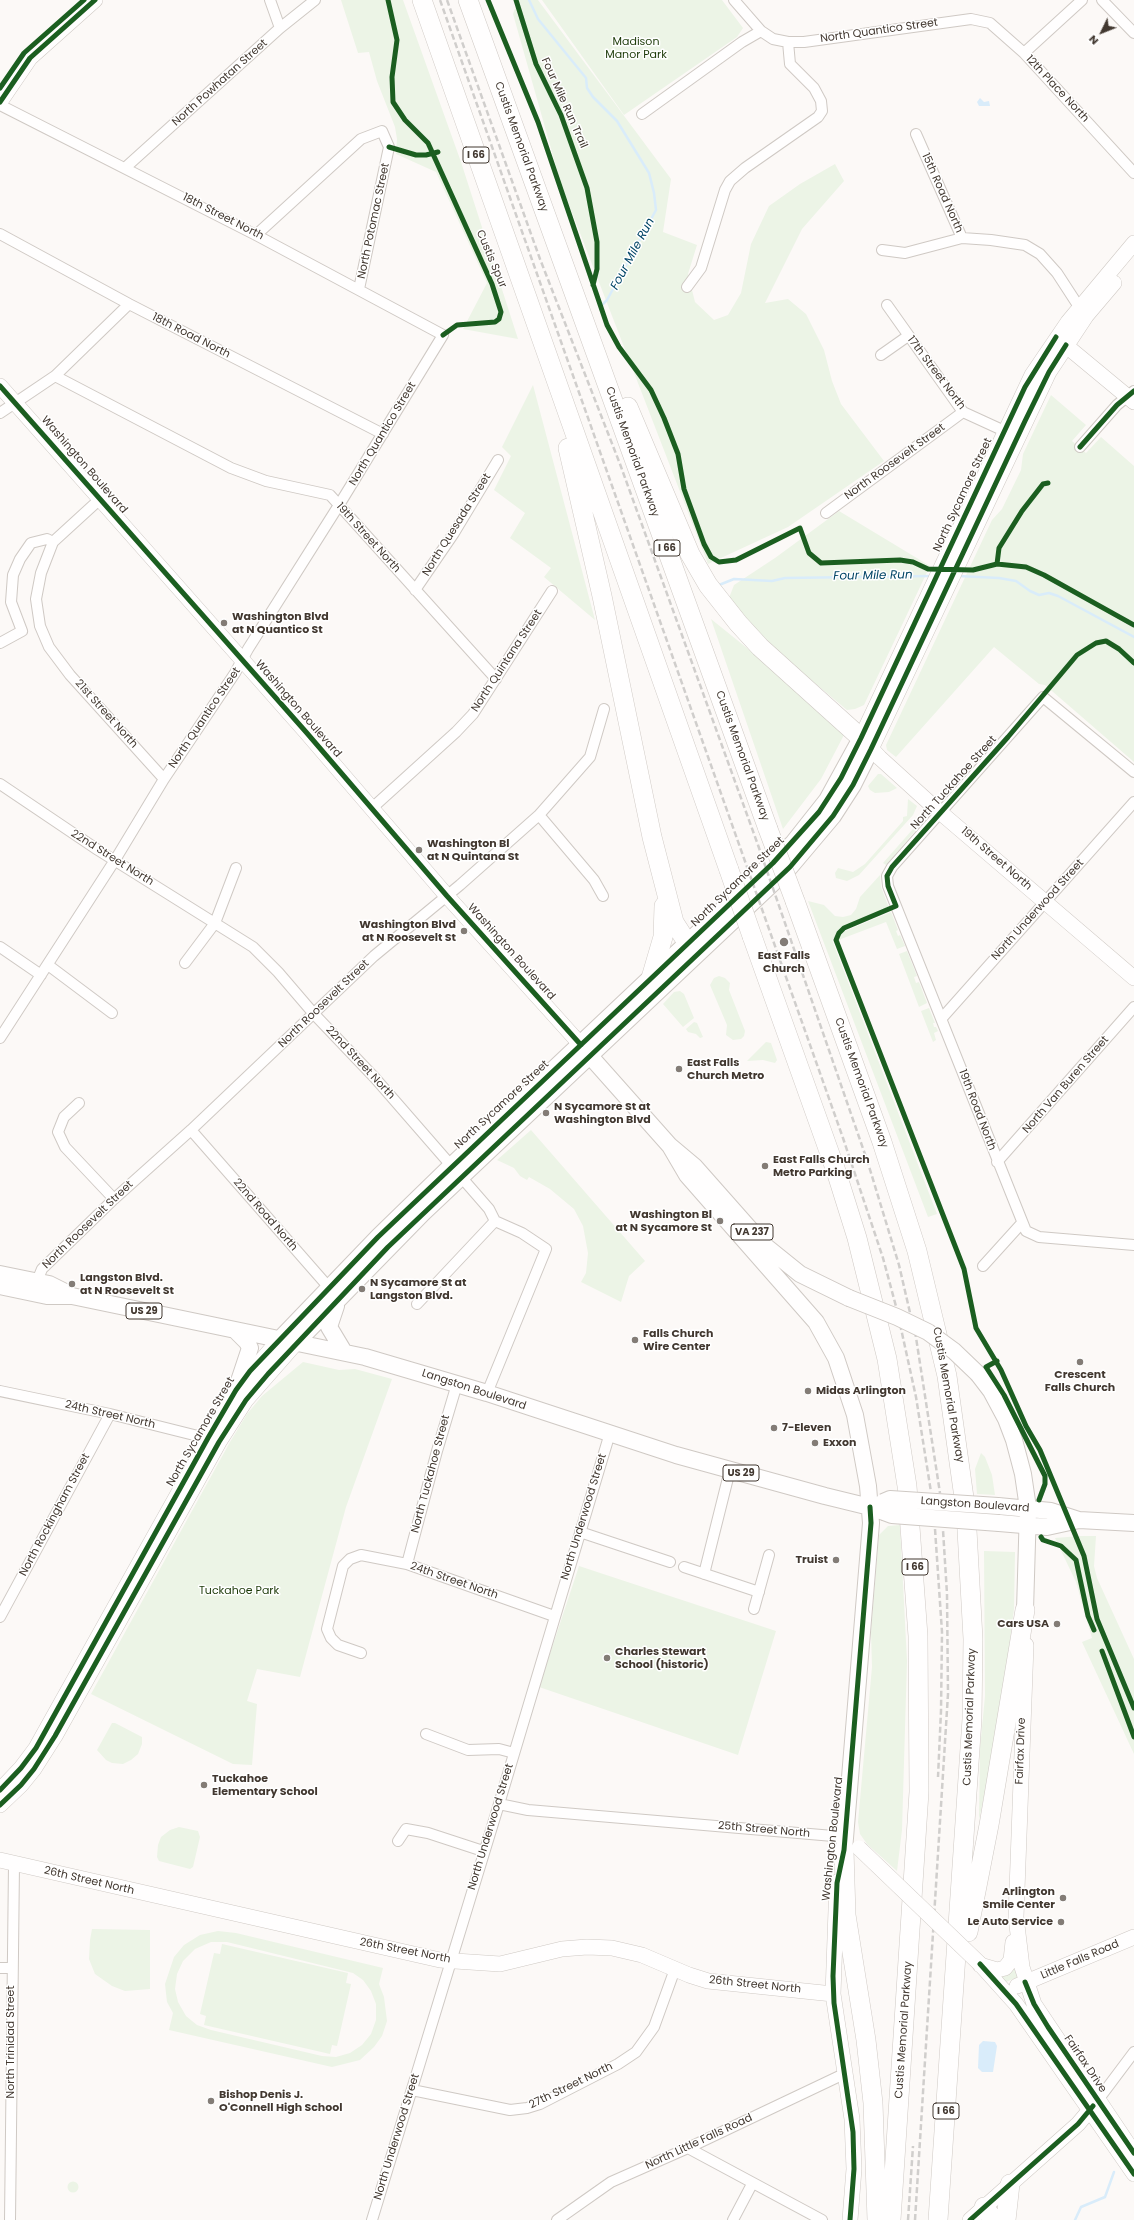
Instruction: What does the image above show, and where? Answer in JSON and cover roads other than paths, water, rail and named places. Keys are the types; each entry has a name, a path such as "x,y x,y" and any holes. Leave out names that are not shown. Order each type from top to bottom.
{"highway":[{"name":"Custis Memorial Parkway","path":"422,0 838,1179 859,1244 887,1359 908,1486 918,1636 919,1792 891,2220"},
{"name":"Custis Memorial Parkway","path":"468,0 882,1142 911,1230 941,1348 960,1456 970,1558 973,1661 970,1749 938,2220"},
{"path":"565,267 597,328 623,394 696,565 717,597 749,635 866,744"},
{"path":"531,309 540,359 574,470 658,859 674,922 692,949"},
{"path":"651,978 662,942 665,924 658,859"},
{"path":"952,2026 989,1825 1025,1610"},
{"path":"849,1845 846,1915 866,2040 874,2103 877,2220"},
{"path":"1006,2220 1010,2184"}],"main road":[{"path":"0,102 30,58 73,14 84,0"},
{"path":"0,88 24,53 73,14 95,0"},
{"path":"1004,431 1032,375 1061,341 1134,243"},
{"path":"1082,312 1134,259"},
{"path":"1061,341 1132,396"},
{"path":"1018,437 1049,372 1061,341"},
{"name":"Washington Boulevard","path":"0,386 447,896 670,1146 695,1167 752,1232 773,1253 800,1274 849,1298 897,1317 928,1332 954,1351 978,1374 995,1398 1010,1429 1020,1461 1028,1508"},
{"name":"North Sycamore Street","path":"866,744 924,602 1004,431"},
{"name":"North Sycamore Street","path":"0,1805 21,1785 34,1769 55,1736 213,1440 236,1390 280,1340 388,1247 456,1171 692,949 806,828 866,744 941,601 1018,437"},
{"name":"19th Street North","path":"866,744 941,812 1134,978"},
{"name":"North Sycamore Street","path":"585,1050 651,978 692,949"},
{"name":"Washington Boulevard","path":"670,1146 687,1175 804,1306 825,1338 840,1368 853,1408 879,1507 871,1523 849,1845 837,1883 833,1994 846,2073 854,2138 850,2220"},
{"name":"Langston Boulevard","path":"0,1274 34,1287 47,1296 72,1296 344,1352 487,1393 610,1434 730,1470 879,1507 892,1515 1028,1526 1054,1526 1079,1520"},
{"name":"Langston Boulevard","path":"0,1286 34,1287"},
{"path":"334,1294 328,1327 344,1352"},
{"name":"North Sycamore Street","path":"0,1790 21,1768 36,1748 213,1440 296,1343 334,1294"},
{"path":"235,1330 247,1342 250,1348 236,1390"},
{"name":"Langston Boulevard","path":"879,1507 890,1499 998,1506 1051,1511 1079,1520 1134,1524"},
{"name":"Fairfax Drive","path":"1028,1508 1025,1610 1026,1650 1016,1917 1020,1954 1025,1982 1041,2015 1134,2174"},
{"path":"849,1845 980,1964 998,1970 1009,1964 1012,1955 1016,1917"},
{"name":"26th Street North","path":"7,1862 440,1960 500,1964 554,1950 595,1947 639,1953 698,1979 714,1982 833,1994"},
{"name":"Little Falls Road","path":"1025,1982 1134,1937"},
{"name":"Fairfax Drive","path":"980,1964 1006,1991 1093,2106 1134,2153"},
{"path":"1006,1991 1025,1982"},
{"path":"970,2220 989,2214 1010,2184 1080,2121 1093,2106"}],"street":[{"path":"270,0 280,28"},
{"name":"North Powhatan Street","path":"126,167 280,28 315,0"},
{"path":"642,114 742,42 761,31 734,0"},
{"path":"1024,53 1082,0"},
{"path":"1102,0 1134,33"},
{"name":"North Quantico Street","path":"761,31 773,39 788,42 804,42 971,19"},
{"name":"12th Place North","path":"971,19 983,20 993,25 1024,53 1134,173"},
{"path":"687,287 701,268 729,184 745,168 819,116 822,111 822,104 815,89 791,66 788,42"},
{"name":"18th Street North","path":"0,105 126,167 359,289 443,335"},
{"name":"North Potomac Street","path":"256,235 361,139 382,131 389,147 359,289"},
{"name":"15th Road North","path":"916,134 962,238 991,240 1025,245 1040,254 1057,273 1082,312"},
{"name":"18th Road North","path":"0,234 129,304 383,434"},
{"path":"882,250 905,253 962,238"},
{"path":"0,413 14,402 55,376 129,304"},
{"name":"17th Street North","path":"887,305 963,412 1018,437"},
{"name":"North Quantico Street","path":"0,1038 48,965 164,779 242,661 443,335"},
{"path":"881,355 908,336"},
{"name":"19th Street North","path":"55,376 231,468 266,481 330,495 496,679"},
{"path":"1080,447 1117,405 1132,396"},
{"name":"North Roosevelt Street","path":"826,513 869,479 963,412"},
{"name":"North Quesada Street","path":"415,590 454,533 498,460"},
{"path":"0,643 22,631 11,602 13,575 20,559 31,543 46,539 53,542 100,499"},
{"name":"21st Street North","path":"53,542 41,573 36,599 40,626 49,647 70,675 164,779"},
{"name":"North Quintana Street","path":"371,809 465,723 483,701 552,591"},
{"name":"North Tuckahoe Street","path":"888,886 887,876 892,867 1044,697 1134,772"},
{"name":"North Roosevelt Street","path":"34,1287 42,1269 114,1199 191,1130 374,956 447,896 539,815 590,757 604,709"},
{"name":"22nd Street North","path":"0,784 114,860 253,947 278,972 314,1014 375,1078 489,1209 495,1221"},
{"name":"North Underwood Street","path":"942,1018 1134,802"},
{"path":"539,815 594,880 603,896"},
{"path":"185,963 215,923 236,868"},
{"name":"19th Road North","path":"888,886 942,1018 1021,1224"},
{"path":"0,947 41,975"},
{"path":"48,965 112,1013"},
{"name":"North Van Buren Street","path":"997,1162 1134,1007"},
{"path":"79,1102 64,1117 58,1132 65,1147 114,1199"},
{"name":"22nd Road North","path":"191,1130 334,1294"},
{"path":"417,1304 495,1221 522,1233 546,1249 487,1393"},
{"path":"983,1266 1021,1224 1026,1231 1039,1237 1134,1245"},
{"name":"North Tuckahoe Street","path":"407,1564 437,1450 457,1384"},
{"name":"24th Street North","path":"0,1391 110,1414 213,1440"},
{"name":"North Rockingham Street","path":"0,1616 110,1414"},
{"name":"North Underwood Street","path":"372,2220 610,1434"},
{"path":"704,1574 730,1470"},
{"path":"580,1532 670,1562"},
{"name":"24th Street North","path":"361,1653 338,1645 330,1638 327,1629 342,1569 352,1558 364,1554 407,1564 554,1616"},
{"path":"754,1609 769,1555"},
{"path":"684,1567 759,1592"},
{"path":"426,1734 468,1750 499,1749 514,1753"},
{"name":"25th Street North","path":"499,1804 528,1810 849,1845"},
{"path":"398,1841 406,1829 428,1833 484,1851"},
{"name":"North Trinidad Street","path":"7,1862 12,1968 10,2064 5,2163 10,2220"},
{"path":"0,1968 12,1968"},
{"name":"27th Street North","path":"412,2090 510,2110 527,2108 540,2104 618,2064 636,2052 654,2027 675,1969"},
{"path":"1093,2106 1134,2052"},
{"path":"0,2066 10,2064"},
{"name":"North Little Falls Road","path":"557,2220 611,2182 688,2148 846,2073"},
{"path":"688,2148 752,2184 822,2220"},
{"path":"733,2220 752,2184"}],"water":[{"path":"980,98 984,102 989,101 990,106 979,106 977,102"},
{"path":"983,2041 995,2042 997,2046 993,2072 982,2072 978,2068 979,2045"}],"waterway":[{"name":"Four Mile Run","path":"529,0 538,19 586,78 587,88 593,97 617,121 649,173 654,193 656,210 607,300 602,305"},
{"name":"Four Mile Run","path":"719,585 734,579 772,581 785,578 931,576"},
{"name":"Four Mile Run","path":"958,576 999,578 1016,581 1030,591 1039,595 1049,593 1058,596 1134,637"},
{"name":"Four Mile Run","path":"1075,2220 1081,2207 1105,2197 1114,2172"}],"railway":[{"path":"440,0 843,1138 883,1258 897,1310"},
{"path":"447,0 540,259 620,464 758,845 868,1163 899,1265 911,1317"},
{"path":"900,1324 916,1397 931,1492"},
{"path":"915,1331 940,1493"},
{"path":"935,1529 942,1632 938,1777"},
{"path":"915,2220 948,1694 947,1594 943,1530"},
{"path":"908,2220 913,2146"}],"place":[{"name":"Washington Blvd at N Quantico St","path":"224,623"},
{"name":"Washington Bl at N Quintana St","path":"419,850"},
{"name":"Washington Blvd at N Roosevelt St","path":"464,931"},
{"name":"East Falls Church","path":"784,942"},
{"name":"East Falls Church Metro","path":"679,1069"},
{"name":"N Sycamore St at Washington Blvd","path":"546,1113"},
{"name":"East Falls Church Metro Parking","path":"765,1166"},
{"name":"Washington Bl at N Sycamore St","path":"720,1221"},
{"name":"Langston Blvd. at N Roosevelt St","path":"72,1284"},
{"name":"N Sycamore St at Langston Blvd.","path":"362,1289"},
{"name":"Falls Church Wire Center","path":"635,1340"},
{"name":"Crescent Falls Church","path":"1080,1362"},
{"name":"Midas Arlington","path":"808,1391"},
{"name":"7-Eleven","path":"774,1428"},
{"name":"Exxon","path":"815,1443"},
{"name":"Truist","path":"836,1560"},
{"name":"Cars USA","path":"1057,1624"},
{"name":"Charles Stewart School (historic)","path":"607,1658"},
{"name":"Tuckahoe Elementary School","path":"204,1785"},
{"name":"Arlington Smile Center","path":"1063,1898"},
{"name":"Le Auto Service","path":"1061,1922"},
{"name":"Bishop Denis J. O'Connell High School","path":"211,2101"}],"park label":[{"name":"Madison Manor Park","path":"636,48"},
{"name":"Tuckahoe Park","path":"239,1591"}]}
